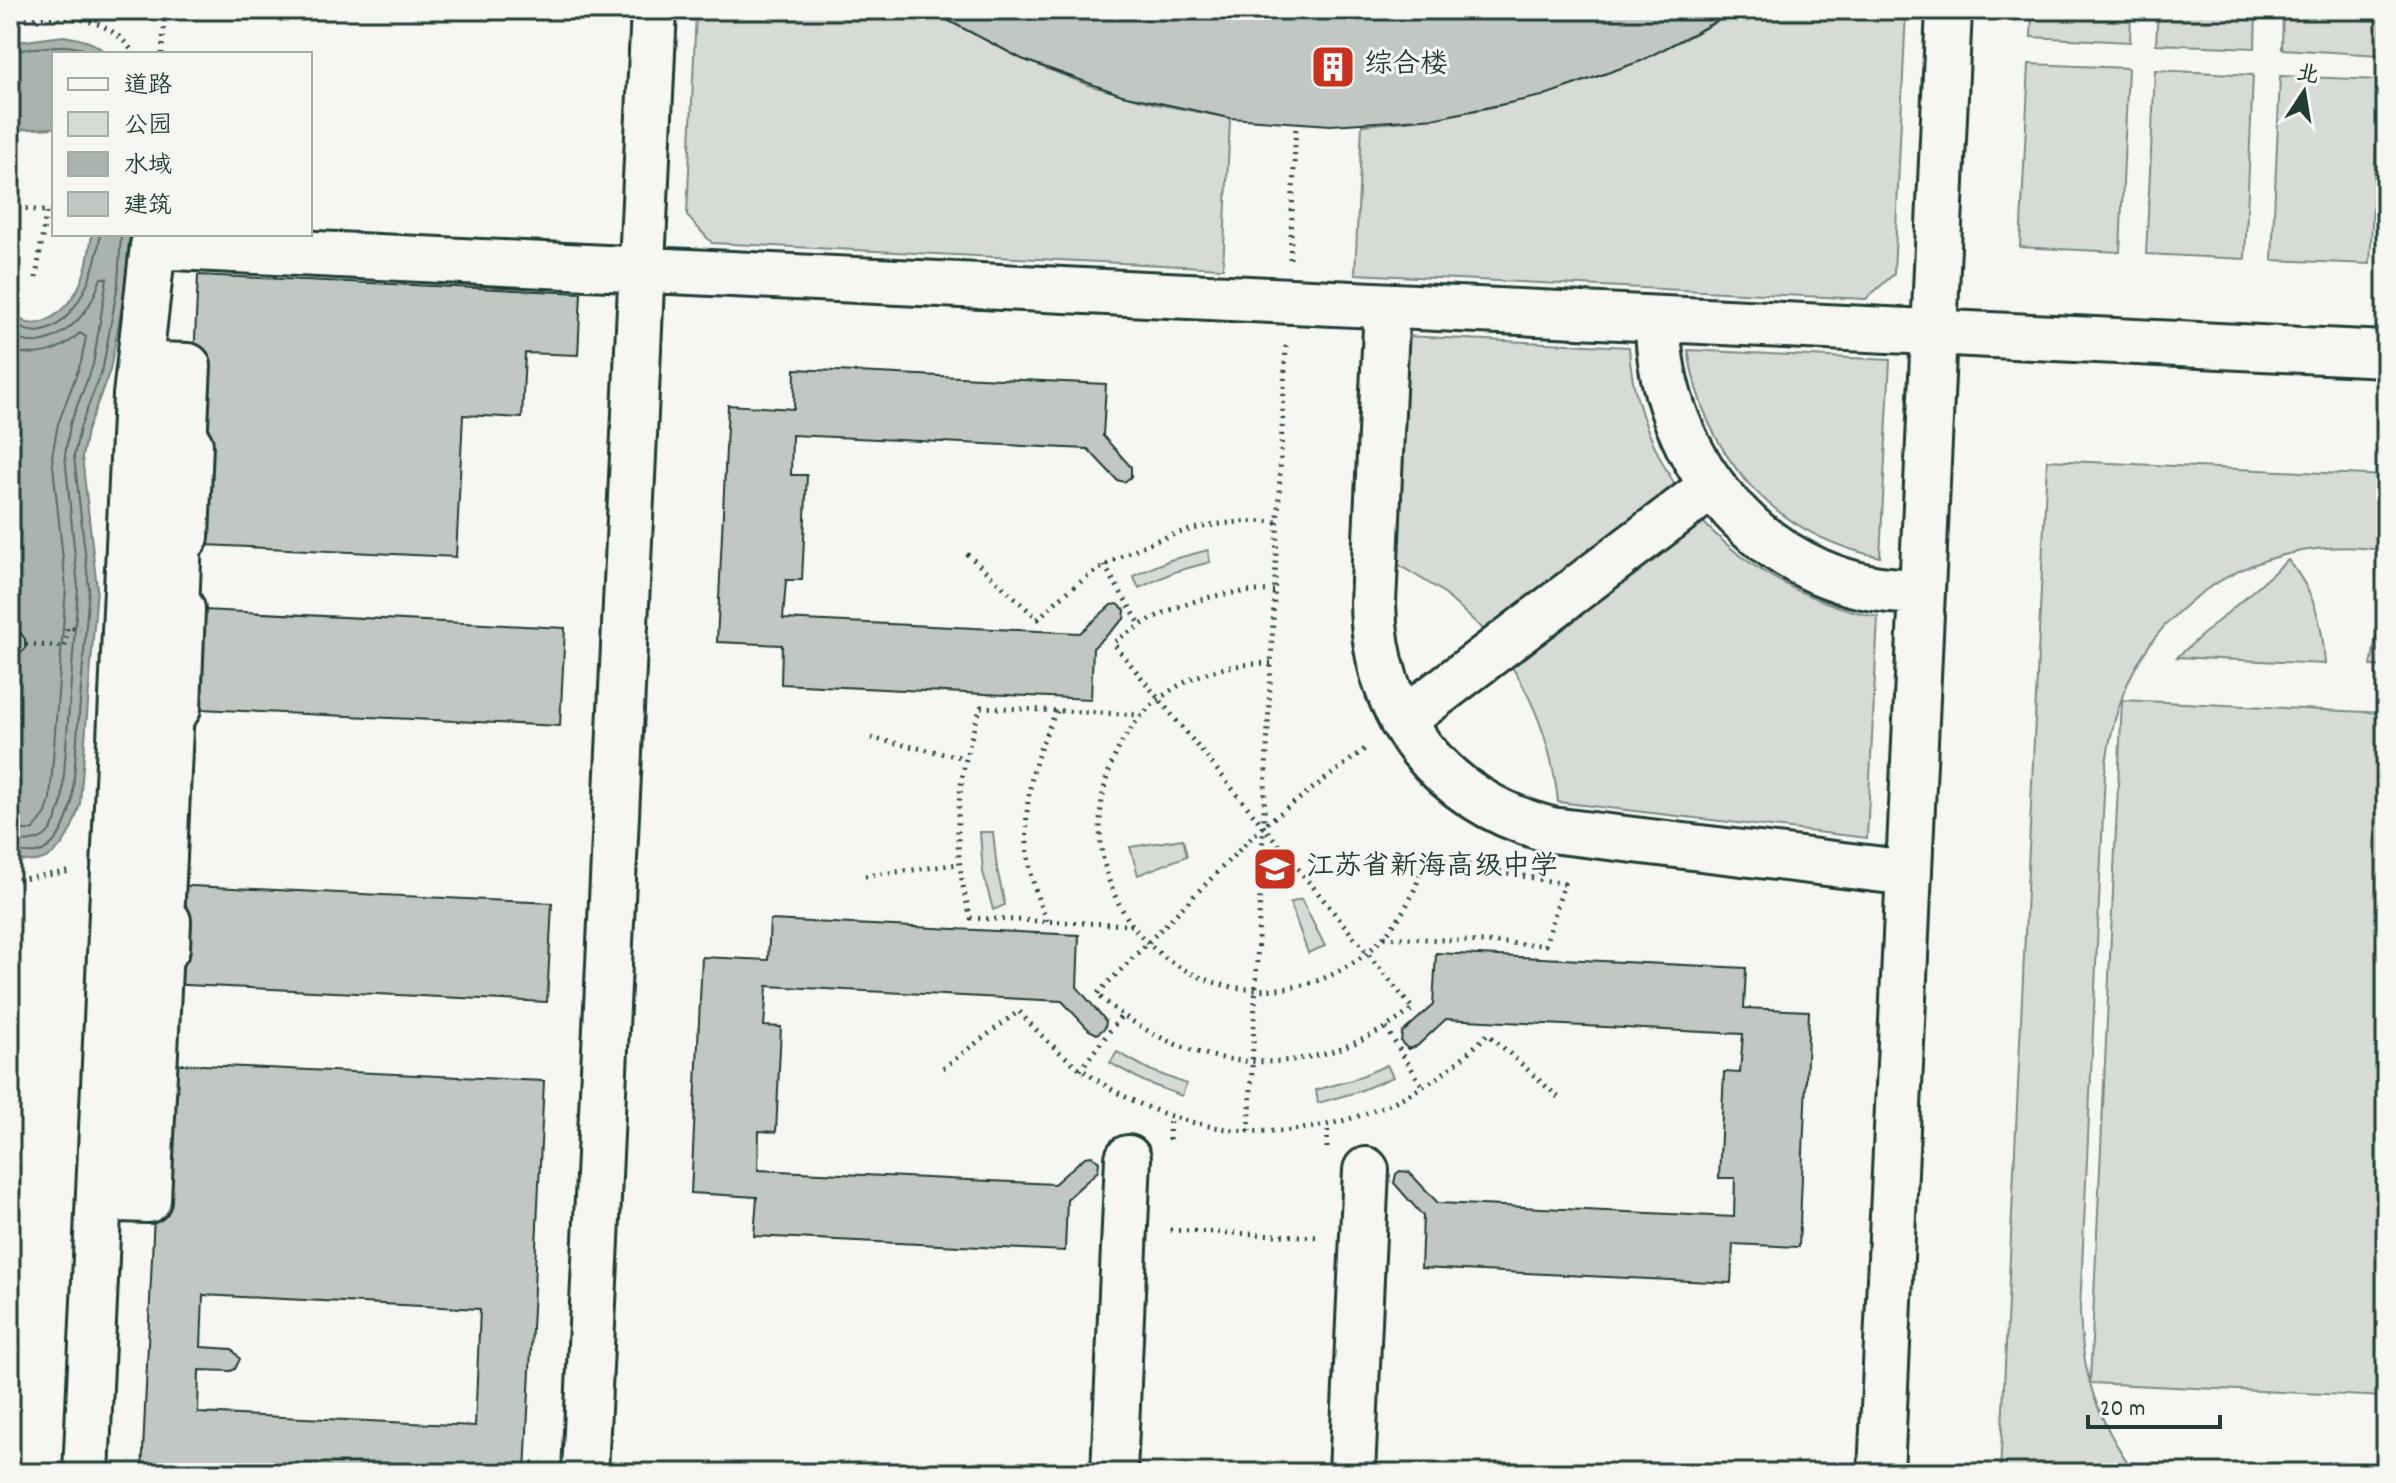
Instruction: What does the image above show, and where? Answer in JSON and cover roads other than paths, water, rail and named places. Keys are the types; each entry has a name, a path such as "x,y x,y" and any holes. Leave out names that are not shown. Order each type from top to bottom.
{"street":[{"path":"585,1473 654,10"},
{"path":"1881,1473 1949,10"},
{"path":"86,1473 136,395 153,246 2386,354"},
{"path":"1387,306 1373,619 1379,665 1402,721 1431,761 1466,792 1507,815 1536,826 1567,833 1909,873"},
{"path":"1658,319 1661,368 1669,404 1683,439 1712,486 1736,514 1764,539 1813,567 1865,585 1922,591"},
{"path":"158,365 188,366 184,445 190,445 186,537 179,537 176,609 182,609 178,708 171,707 161,921 168,921 167,948 160,947 148,1200 133,1200 118,1199 158,365"},
{"path":"1402,721 1712,486"},
{"path":"1114,1473 1128,1158"},
{"path":"1352,1473 1366,1170"}],"water":[{"path":"64,36 93,43 104,52 52,52 52,128 10,130 10,43"},
{"path":"92,236 129,236 126,285 110,370 87,431 82,457 97,588 80,804 66,839 53,854 36,861 10,860 10,300 23,320 40,323 50,319 74,295 86,265"}],"place":[{"name":"综合楼","path":"1333,67"},
{"name":"江苏省新海高级中学","path":"1275,869"}]}
